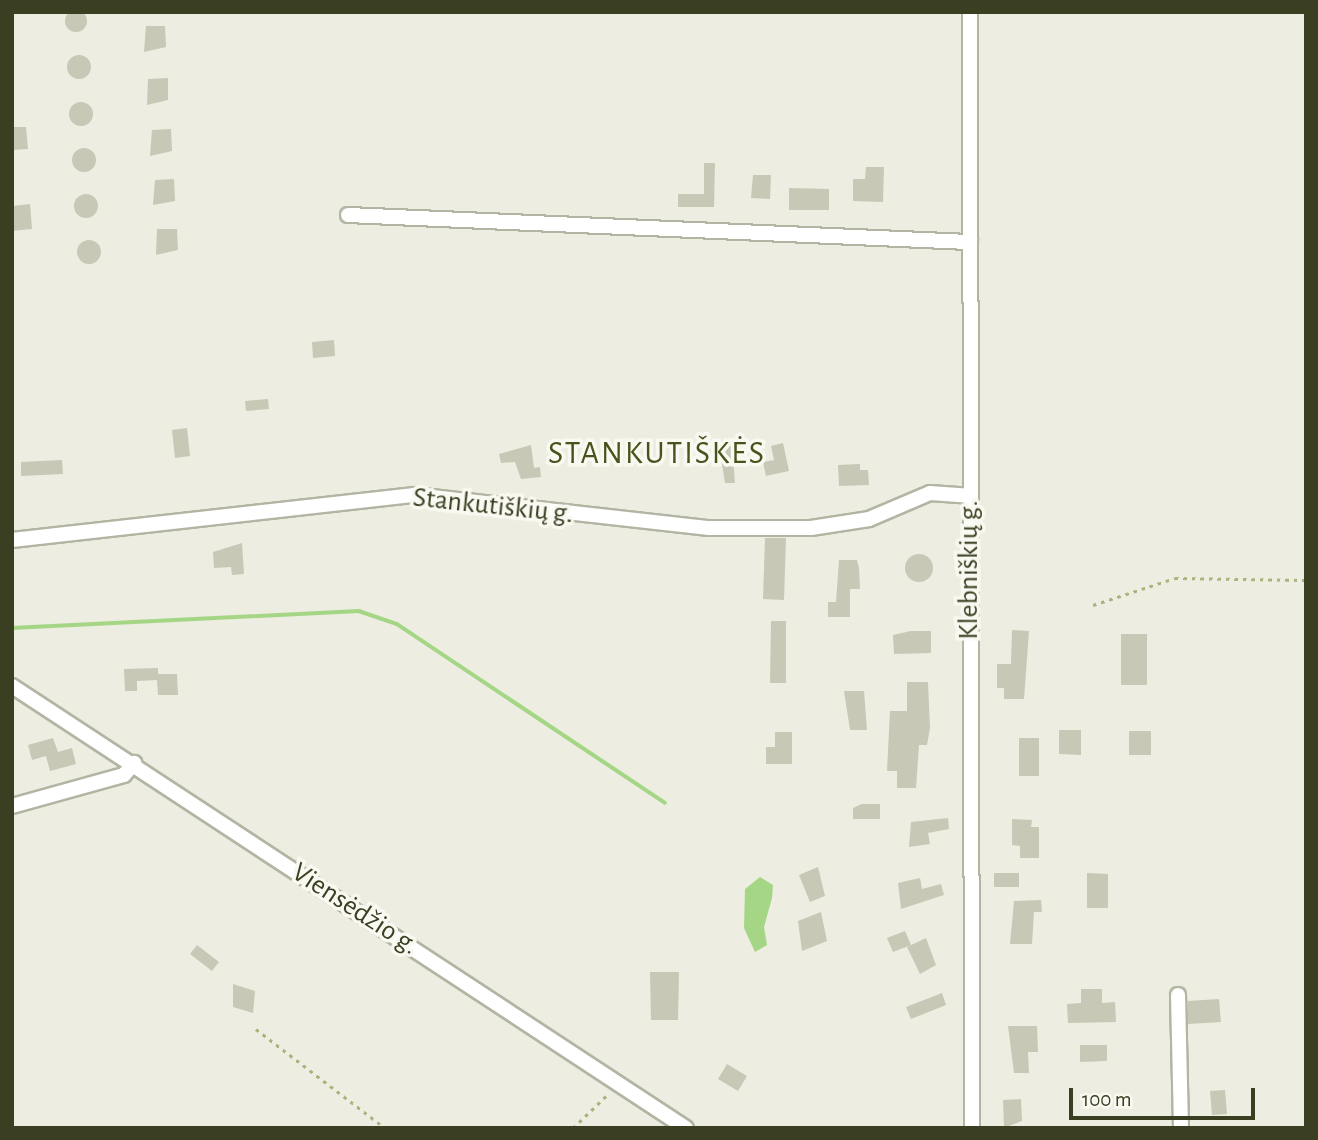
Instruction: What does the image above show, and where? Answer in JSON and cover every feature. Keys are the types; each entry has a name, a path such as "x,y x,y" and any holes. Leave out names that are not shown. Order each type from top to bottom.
{"street":[{"name":"Klebniškių g.","path":"970,12 972,1128"},
{"path":"348,215 970,242"},
{"name":"Stankutiškių g.","path":"14,542 414,495 735,528 811,528 869,519 930,493 970,496"},
{"name":"Viensėdžio g.","path":"12,686 134,763 616,1086 686,1128"},
{"path":"12,806 124,775 134,763"},
{"path":"1178,995 1181,1128"}],"path":[{"path":"1093,605 1175,578 1306,580"},
{"path":"256,1029 385,1128"},
{"path":"573,1128 616,1086"}],"shaded area":[{"path":"760,877 773,885 764,927 767,945 755,952 744,928 745,889"}],"building":[{"path":"76,10 84,13 87,21 84,29 76,32 68,29 65,21 68,13"},
{"path":"146,26 165,26 166,47 144,52"},
{"path":"79,55 88,58 91,67 88,76 79,79 70,76 67,67 70,58"},
{"path":"168,78 168,100 147,105 148,79"},
{"path":"81,102 90,105 93,114 90,123 81,126 72,123 69,114 72,105"},
{"path":"12,127 26,127 28,149 12,150"},
{"path":"171,129 172,151 150,156 152,130"},
{"path":"84,148 93,151 96,160 93,169 84,172 75,169 72,160 75,151"},
{"path":"704,163 715,163 714,207 678,207 678,194 704,194"},
{"path":"866,167 884,167 883,202 853,201 853,179 865,179"},
{"path":"753,175 771,175 770,199 751,198"},
{"path":"174,179 175,201 153,205 155,180"},
{"path":"789,188 829,189 829,210 789,210"},
{"path":"86,194 95,197 98,206 95,215 86,218 77,215 74,206 77,197"},
{"path":"30,204 32,229 12,231 12,206"},
{"path":"157,229 177,229 178,250 156,255"},
{"path":"89,240 98,243 101,252 98,261 89,264 80,261 77,252 80,243"},
{"path":"334,340 335,356 313,358 312,342"},
{"path":"268,399 269,409 246,411 245,401"},
{"path":"187,428 190,456 175,458 172,430"},
{"path":"783,443 789,471 766,476 763,462 774,460 771,446"},
{"path":"531,445 534,468 540,467 541,477 521,479 515,462 501,463 499,454"},
{"path":"732,445 735,483 725,483 719,446"},
{"path":"62,460 63,474 21,476 21,462"},
{"path":"860,464 860,470 868,470 869,485 839,486 838,465"},
{"path":"765,538 786,538 784,600 763,599"},
{"path":"242,543 244,574 232,575 231,567 214,568 213,552"},
{"path":"919,554 929,558 933,568 929,578 919,582 909,578 905,568 909,558"},
{"path":"839,560 857,560 860,589 850,589 850,617 828,617 828,602 836,602"},
{"path":"771,621 786,621 786,683 770,683"},
{"path":"1012,630 1029,631 1024,699 1004,699 1004,688 997,688 997,664 1011,664"},
{"path":"931,631 931,653 894,654 893,635"},
{"path":"1121,634 1147,634 1147,685 1121,685"},
{"path":"158,668 158,674 177,674 178,695 158,695 157,680 137,681 137,691 125,691 124,669"},
{"path":"907,682 928,682 930,728 927,745 919,745 916,788 897,788 897,771 887,771 890,711 907,711"},
{"path":"844,691 864,691 867,730 850,730"},
{"path":"1059,730 1081,730 1081,755 1059,754"},
{"path":"1129,731 1151,731 1151,755 1129,755"},
{"path":"775,732 792,732 792,764 766,764 766,747 775,747"},
{"path":"53,738 58,752 72,748 76,764 50,771 46,756 32,760 28,745"},
{"path":"1019,738 1039,738 1039,776 1019,776"},
{"path":"862,804 880,804 880,819 853,819 853,808"},
{"path":"948,818 949,829 928,833 930,844 909,847 911,822"},
{"path":"1012,819 1032,820 1031,827 1039,827 1039,858 1020,858 1020,846 1012,845"},
{"path":"818,867 825,896 810,902 799,875"},
{"path":"994,873 1019,873 1019,887 994,887"},
{"path":"1087,873 1108,874 1108,908 1087,908"},
{"path":"920,878 922,889 941,884 944,895 901,909 898,883"},
{"path":"1041,900 1042,912 1034,912 1032,944 1010,944 1014,901"},
{"path":"821,912 827,941 802,951 798,921"},
{"path":"905,931 911,945 893,952 887,938"},
{"path":"926,938 936,965 920,974 907,947"},
{"path":"197,945 219,962 212,971 190,954"},
{"path":"650,972 679,972 678,1020 651,1020"},
{"path":"233,984 255,991 253,1013 233,1007"},
{"path":"1081,989 1102,989 1102,1003 1115,1002 1116,1022 1068,1023 1067,1004 1081,1003"},
{"path":"942,993 946,1005 911,1019 906,1007"},
{"path":"1219,999 1221,1022 1188,1024 1188,1001"},
{"path":"1008,1026 1037,1026 1038,1052 1028,1052 1029,1073 1014,1073"},
{"path":"1080,1045 1107,1045 1107,1061 1080,1062"},
{"path":"727,1064 747,1076 738,1091 718,1079"},
{"path":"1225,1090 1227,1114 1212,1115 1210,1091"},
{"path":"1021,1099 1022,1121 1004,1128 1003,1100"}],"waterway":[{"path":"12,628 359,611 397,624 665,803"}],"district":[{"name":"STANKUTIŠKĖS","path":"657,453"}]}
